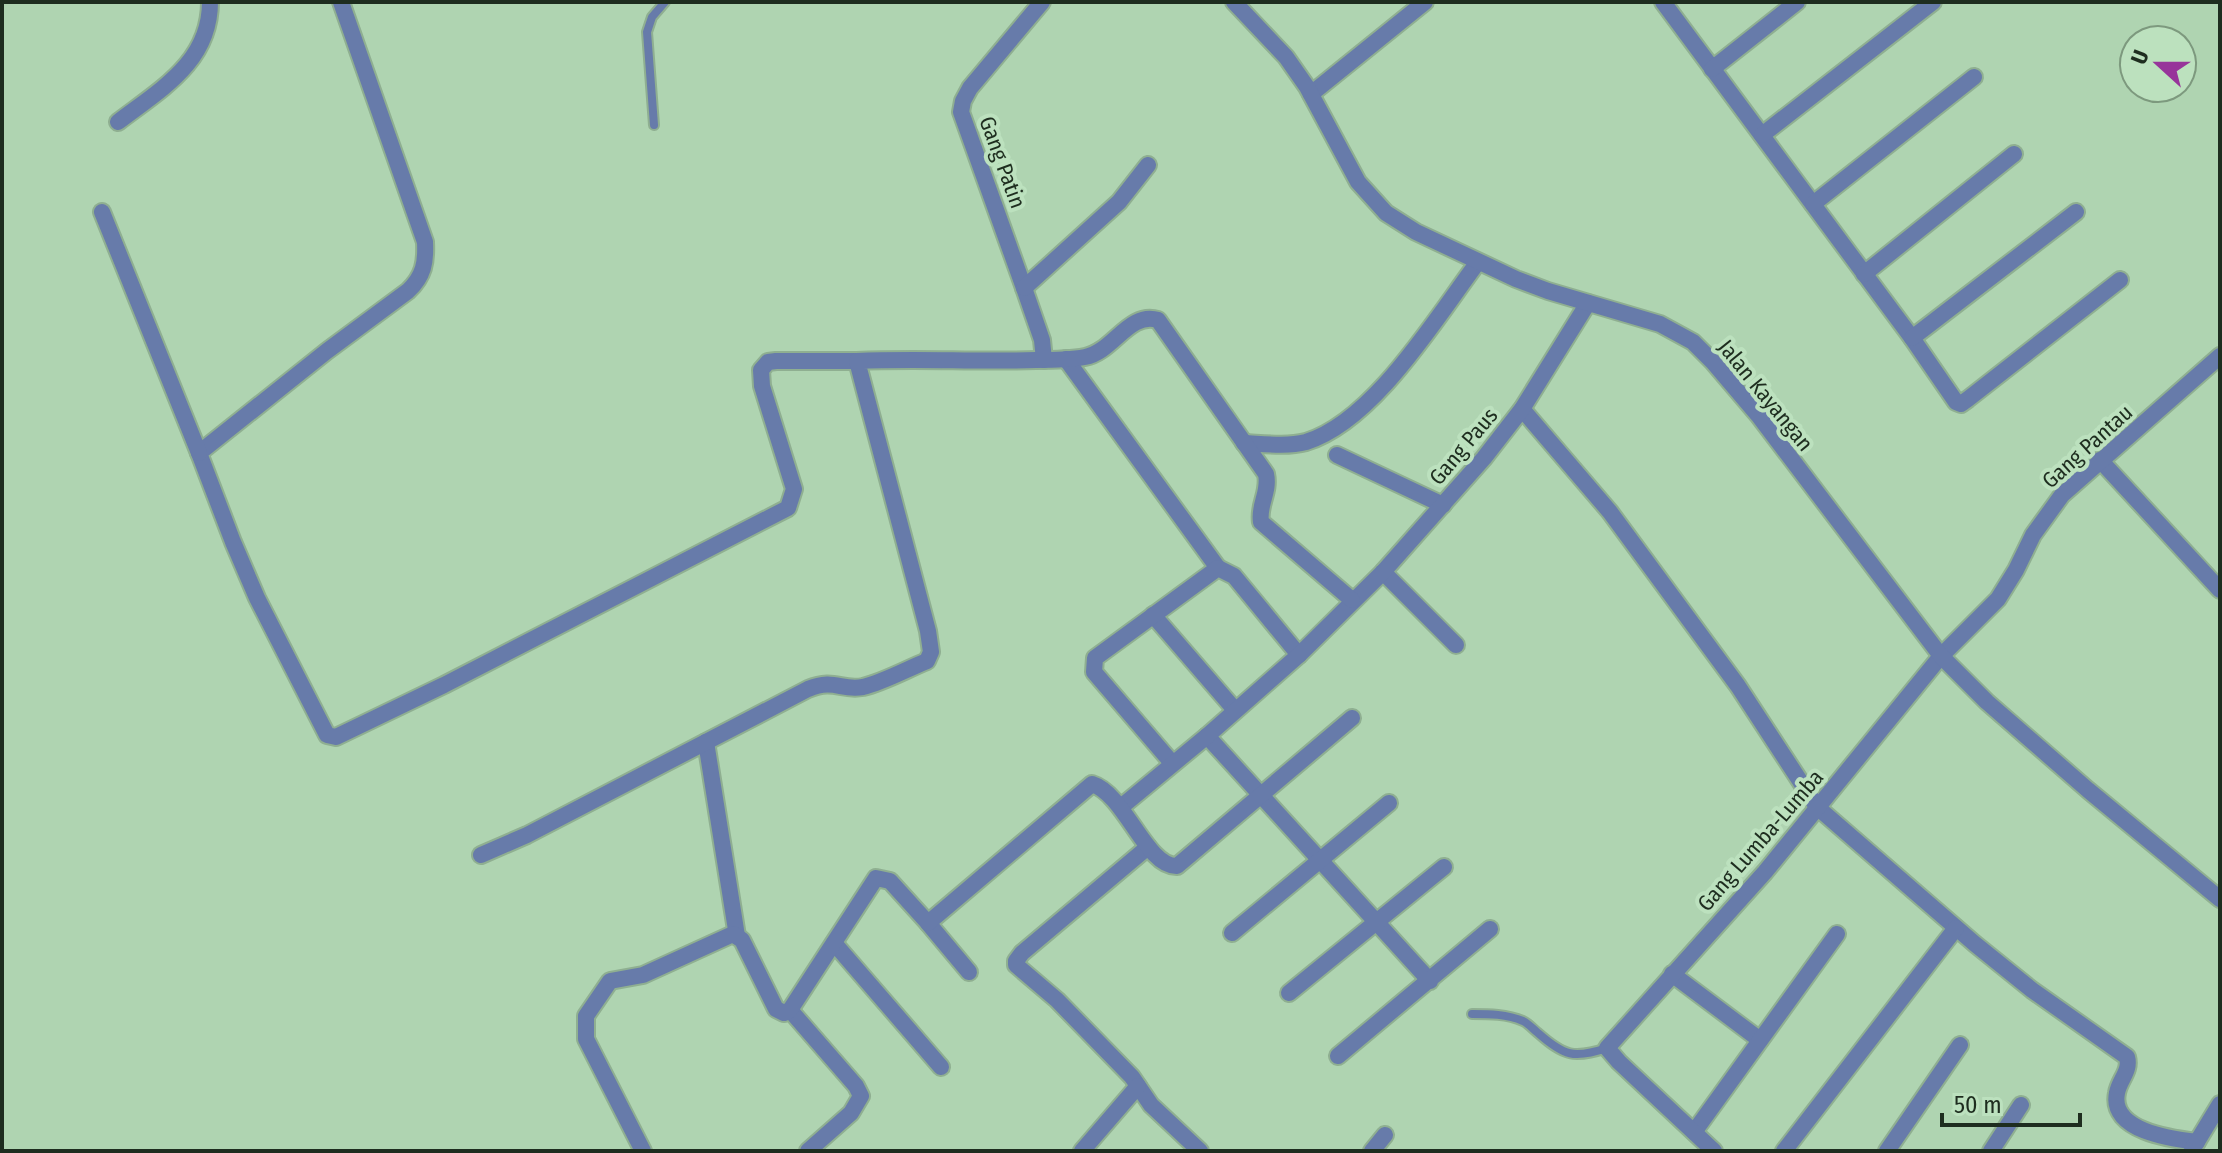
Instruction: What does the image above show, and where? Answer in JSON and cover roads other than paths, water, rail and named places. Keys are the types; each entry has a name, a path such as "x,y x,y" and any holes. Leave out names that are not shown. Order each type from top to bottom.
{"street":[{"path":"118,122 179,75 207,32 210,2"},
{"path":"199,453 408,291 419,281 423,270 425,242 341,2"},
{"path":"1036,2 1042,2"},
{"name":"Gang Patin","path":"1042,2 970,88 961,112 1042,340 1044,360"},
{"name":"Jalan Kayangan","path":"1234,2 1286,57 1311,94 1345,161 1376,203 1416,232 1478,262 1548,291 1660,324 1693,342 1758,415 1941,656 1987,702 2088,790 2220,899"},
{"path":"1311,94 1425,2"},
{"path":"1712,69 1797,2"},
{"path":"1762,135 1933,2"},
{"path":"1666,3 1912,338 1954,401 1961,404 2120,280"},
{"path":"1813,204 1974,77"},
{"path":"1864,274 2014,154"},
{"path":"1024,288 1119,202 1148,165"},
{"path":"102,212 257,598 324,732 336,737 444,685 788,508 794,489 762,386 761,370 768,362 1086,357 1101,352 1135,322 1150,318 1158,320 1266,474 1268,484 1260,511 1261,522 1352,600"},
{"path":"1912,338 2076,212"},
{"path":"1244,443 1301,443 1334,429 1380,389 1478,262"},
{"name":"Gang Paus","path":"1121,807 1299,655 1383,572 1484,458 1522,409 1588,303"},
{"name":"Gang Pantau","path":"1941,656 1998,599 2047,513 2062,495 2220,356"},
{"path":"1066,359 1218,568 1234,576 1299,655"},
{"path":"481,855 501,848 822,683 849,688 866,686 927,661 930,656 928,631 857,361"},
{"path":"1522,409 1619,524 1738,686 1817,807 2032,990 2127,1057 2128,1067 2117,1093 2119,1111 2127,1120 2159,1138 2194,1147 2220,1104"},
{"path":"1337,455 1443,505"},
{"path":"2100,460 2220,590"},
{"path":"1172,763 1092,668 1095,658 1218,568"},
{"path":"1383,572 1456,645"},
{"path":"1153,615 1235,710"},
{"name":"Gang Lumba-Lumba","path":"1607,1048 1765,872 1941,656"},
{"path":"928,923 1088,785 1099,787 1121,807 1148,847 1168,865 1177,866 1352,718"},
{"path":"1207,736 1430,981"},
{"path":"706,742 737,936"},
{"path":"1232,933 1389,803"},
{"path":"1148,847 1022,953 1016,965 1076,1019 1138,1086 1151,1105 1200,1151"},
{"path":"1289,993 1444,867"},
{"path":"643,1151 586,1039 586,1016 610,981 643,975 729,934 742,940 776,1009 784,1013 790,1010 876,878 890,881 969,972"},
{"path":"1784,1151 1956,928"},
{"path":"1338,1056 1490,929"},
{"path":"1694,1132 1837,934"},
{"path":"834,943 941,1067"},
{"path":"1672,974 1760,1040"},
{"path":"790,1010 860,1091 860,1101 851,1113 808,1151"},
{"path":"1887,1151 1960,1045"},
{"path":"1607,1048 1714,1151"},
{"path":"1082,1151 1138,1086"},
{"path":"1991,1151 2021,1105"},
{"path":"1372,1151 1385,1135"}],"lane":[{"path":"654,125 647,32 652,17 665,2"},
{"path":"1472,1014 1519,1019 1554,1047 1573,1055 1607,1048"}]}
